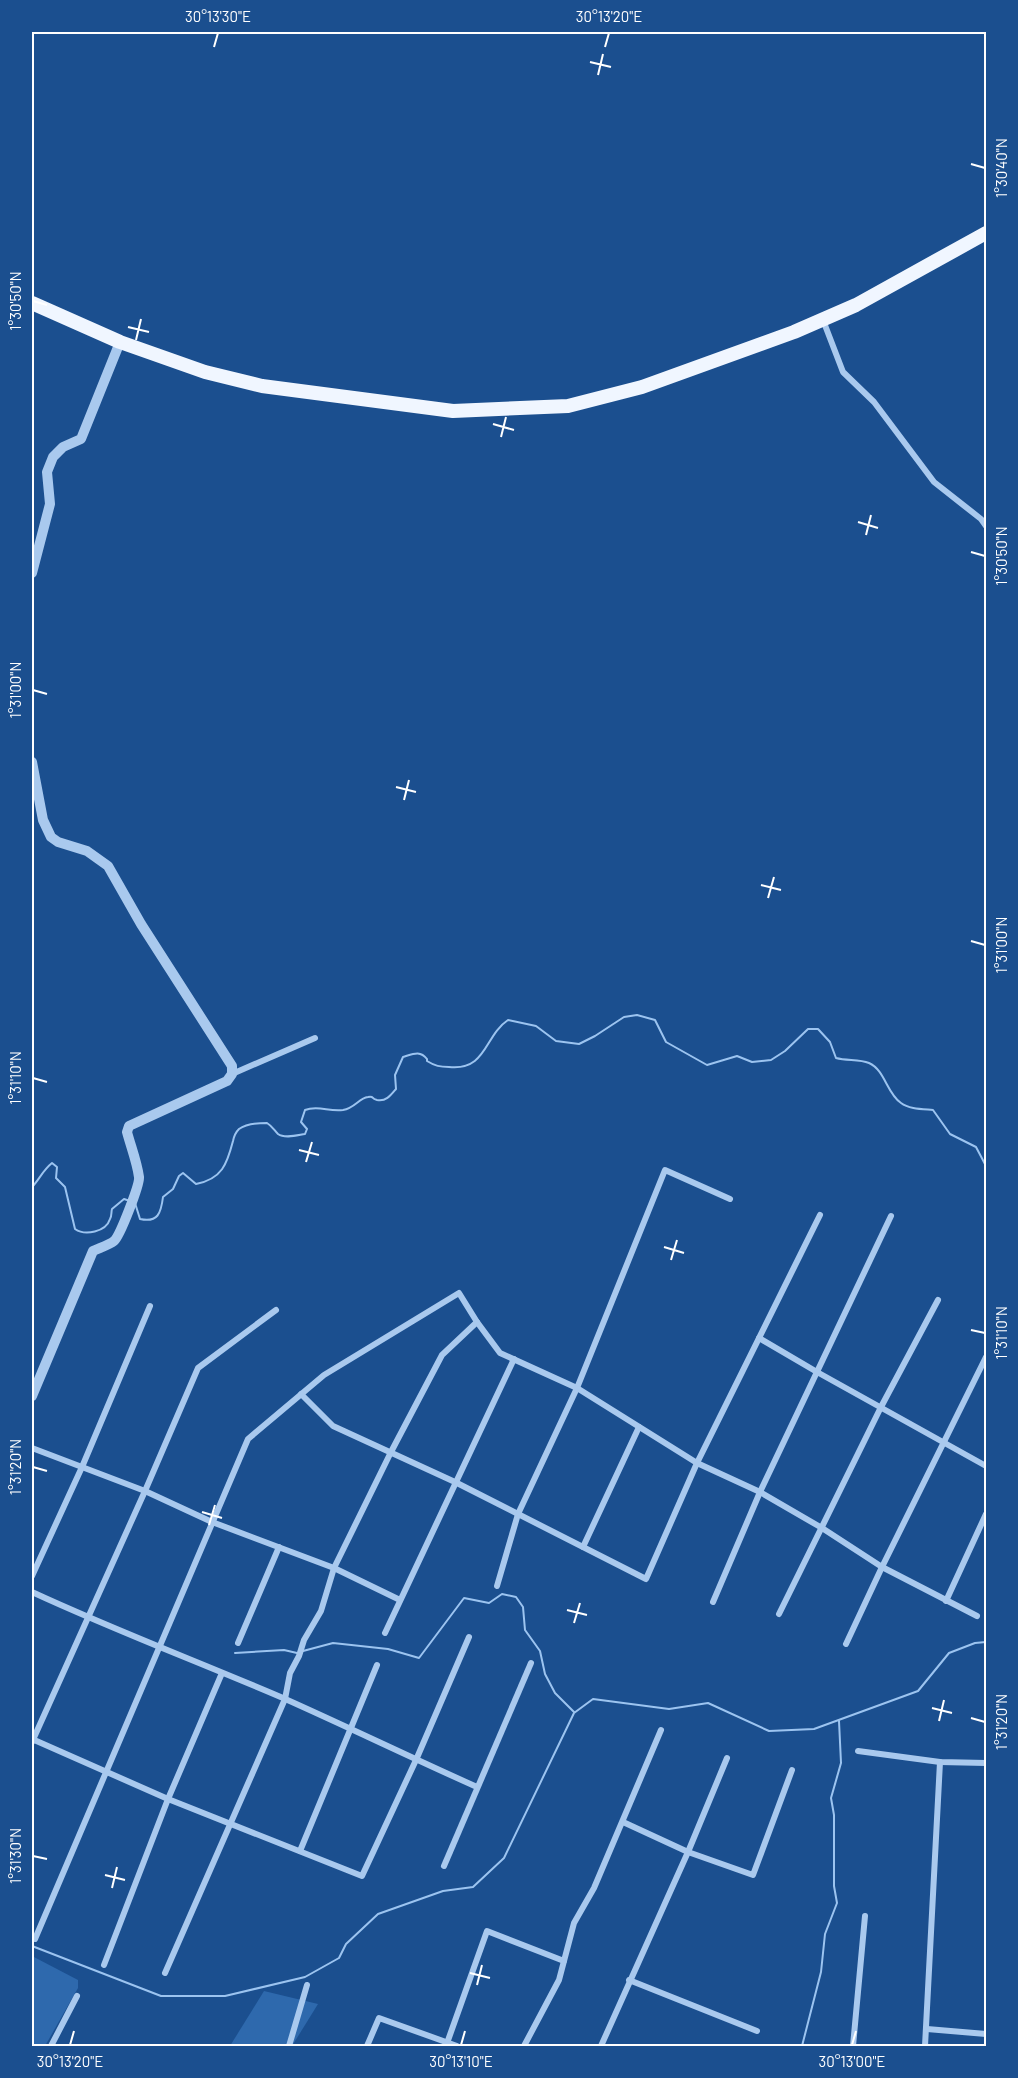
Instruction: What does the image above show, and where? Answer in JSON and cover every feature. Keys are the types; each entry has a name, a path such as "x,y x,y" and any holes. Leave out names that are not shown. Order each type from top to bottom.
{"main road":[{"path":"32,303 120,342 205,372 262,386 453,411 568,406 642,387 794,332 856,305 987,233"}],"street":[{"path":"823,320 843,372 874,402 934,482 987,526"},
{"path":"32,573 50,504 47,472 53,457 63,447 81,439 120,342"},
{"path":"32,762 43,820 51,837 58,842 87,851 108,866 141,924 232,1066 232,1074"},
{"path":"32,1396 93,1251 114,1241 124,1225 140,1179 127,1132 129,1126 227,1081 232,1074 315,1038"},
{"path":"497,1586 518,1514 577,1388 665,1170 730,1199"},
{"path":"301,1394 333,1426 456,1482 646,1579 697,1463 820,1215"},
{"path":"713,1602 760,1492 891,1216"},
{"path":"35,1938 248,1438 324,1375 459,1293 500,1353 577,1388 697,1463 760,1492 822,1528 882,1567 977,1616"},
{"path":"779,1614 881,1407 938,1300"},
{"path":"32,1576 82,1467 150,1306"},
{"path":"276,1310 198,1368 146,1491 32,1740 168,1799 362,1876 416,1760 469,1637"},
{"path":"165,1973 285,1700 290,1673 304,1640 321,1611 334,1568 442,1355 477,1322"},
{"path":"759,1338 987,1467"},
{"path":"846,1644 942,1442 987,1357"},
{"path":"385,1633 514,1359"},
{"path":"583,1547 639,1427"},
{"path":"32,1448 146,1491 212,1522 334,1568 400,1600"},
{"path":"946,1601 987,1514"},
{"path":"238,1643 279,1547"},
{"path":"32,1592 88,1618 285,1700 477,1787"},
{"path":"444,1866 531,1663"},
{"path":"300,1851 377,1665"},
{"path":"104,1965 168,1799 222,1673"},
{"path":"524,2046 559,1980 574,1923 594,1888 661,1730"},
{"path":"858,1751 940,1762 987,1762"},
{"path":"600,2046 688,1852 727,1758"},
{"path":"925,2046 940,1762"},
{"path":"622,1822 688,1852 753,1875 792,1770"},
{"path":"854,2046 866,1916"},
{"path":"447,2045 487,1931 564,1961"},
{"path":"629,1980 757,2031"},
{"path":"289,2046 307,1985"},
{"path":"51,2046 77,1996"},
{"path":"367,2046 379,2018 447,2045 457,2046"},
{"path":"927,2029 987,2034"}],"shaded area":[{"path":"32,1956 78,1980 78,1988 45,2046 32,2046"},
{"path":"264,1991 318,2004 292,2046 230,2046"}],"waterway":[{"path":"135,1203 140,1219 151,1220 157,1216 163,1197 173,1189 179,1176 183,1173 196,1184 205,1182 218,1174 226,1163 236,1133 245,1126 267,1123 278,1134 284,1136 305,1134 307,1129 301,1122 305,1110 314,1108 343,1110 365,1098 386,1099 396,1089 395,1075 403,1057 419,1054 430,1063 443,1067 461,1067 471,1064 508,1020 536,1026 556,1041 579,1044 624,1017 637,1015 655,1020 666,1042 707,1065 737,1056 752,1062 771,1060 785,1051 808,1029 818,1029 830,1042 836,1058 865,1062 874,1066 896,1099 908,1106 933,1110 950,1134 976,1147 986,1166"},
{"path":"32,1187 52,1163 57,1167 56,1178 65,1187 75,1229 84,1232 100,1230 111,1218 112,1209 124,1199 130,1201"},
{"path":"303,1651 333,1643 388,1649 419,1658 464,1598 489,1603 502,1594 516,1597 523,1607 525,1630 540,1651 545,1674 555,1693 574,1712"},
{"path":"32,1946 161,1996 225,1996 305,1977 339,1958 346,1944 378,1914 443,1891 473,1887 504,1858 574,1713 593,1699 669,1709 708,1703 769,1731 814,1729 918,1691 949,1653 975,1643 986,1642"},
{"path":"235,1653 284,1650 297,1653"},
{"path":"802,2046 821,1972 825,1934 837,1903 834,1886 834,1815 831,1798 841,1763 839,1721"}]}
